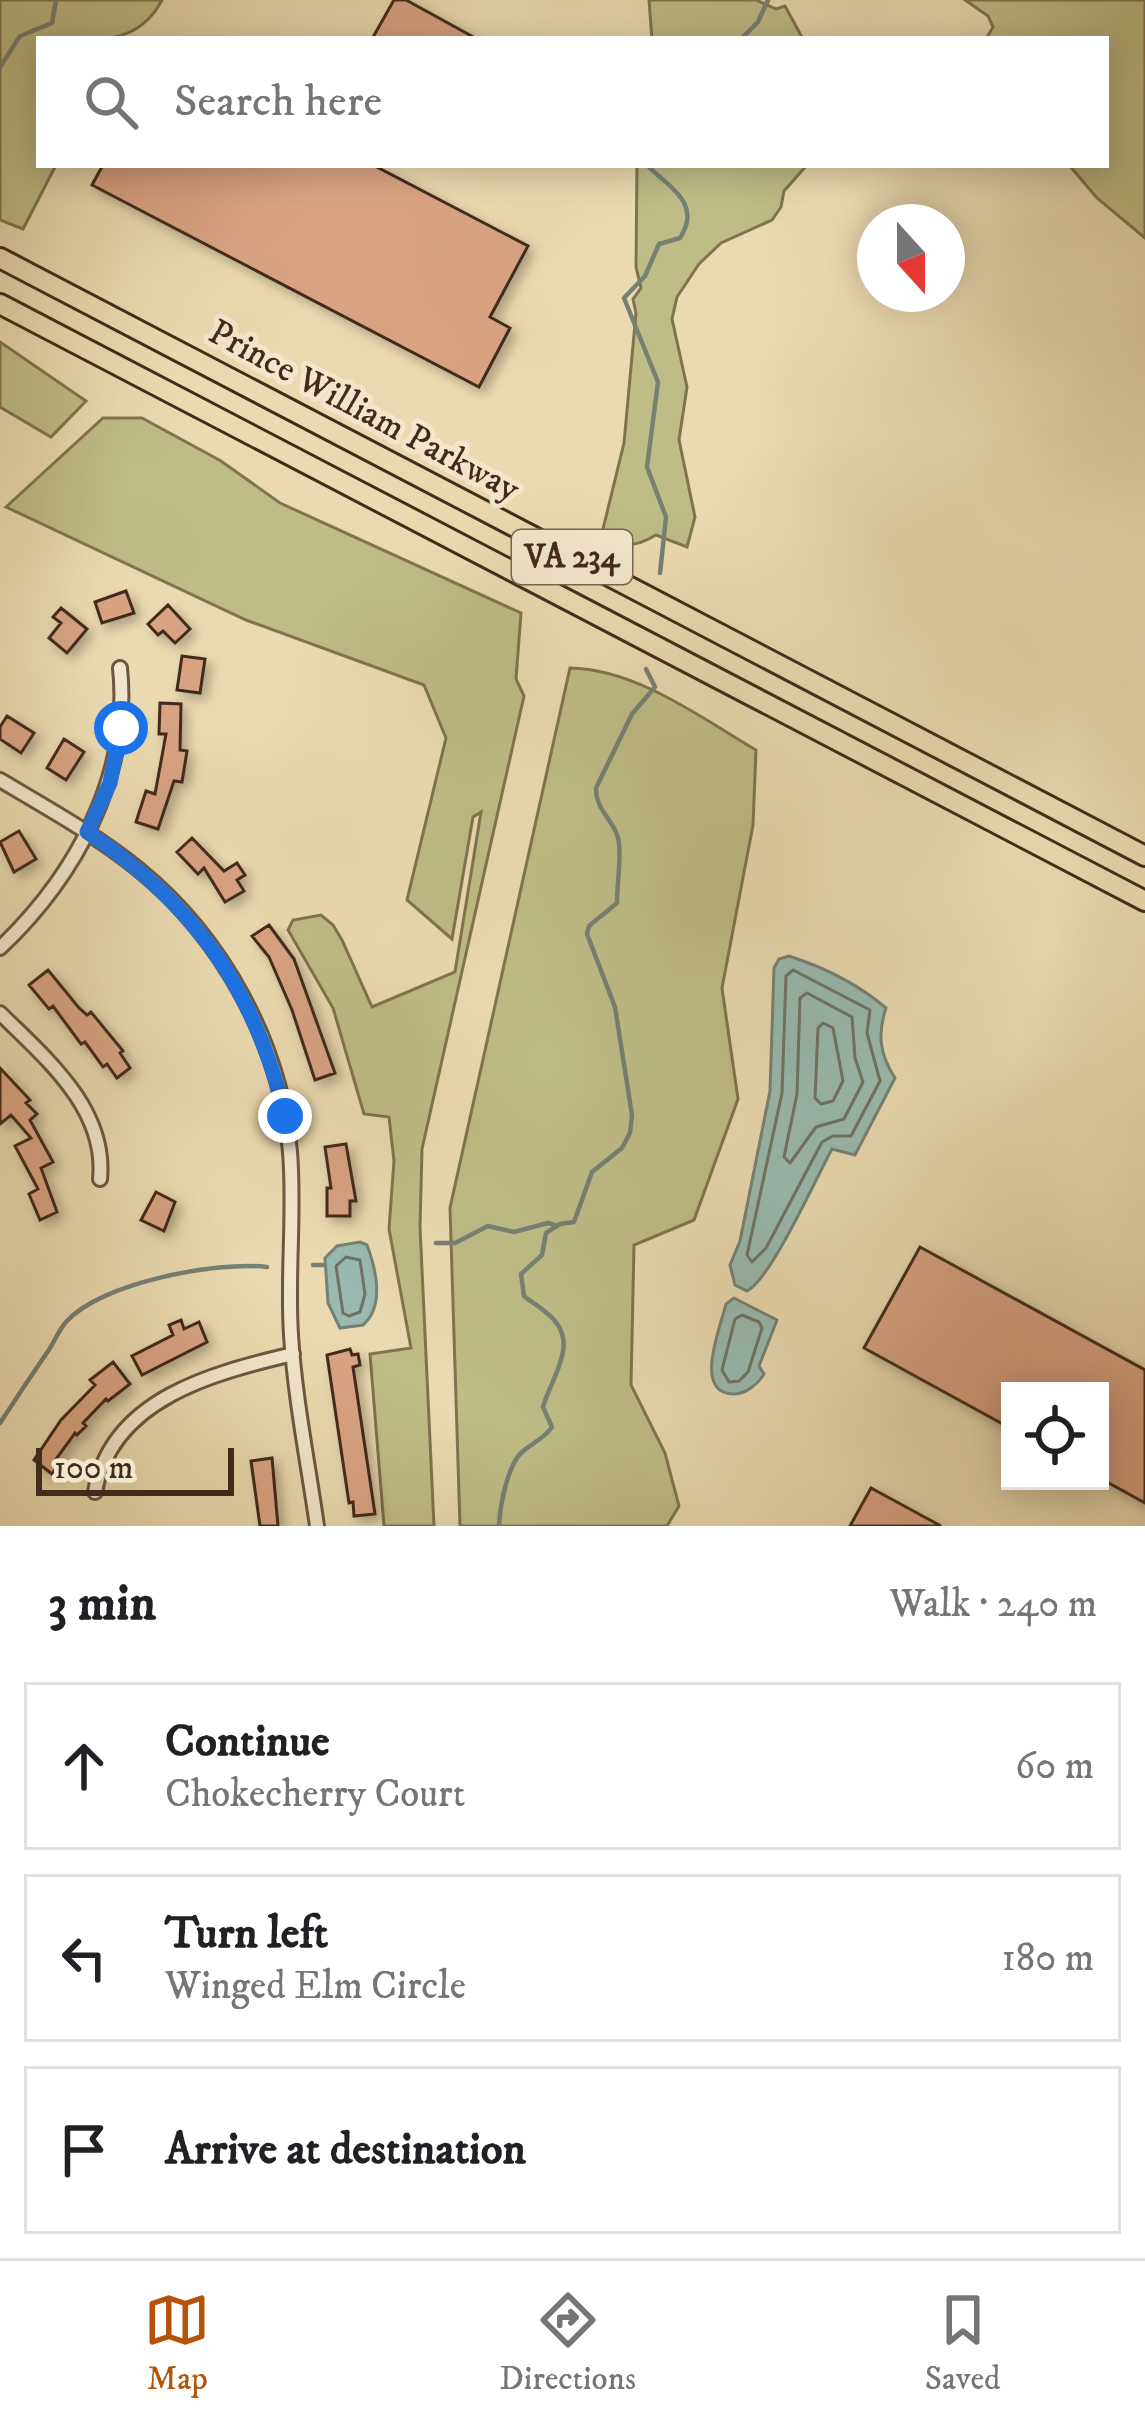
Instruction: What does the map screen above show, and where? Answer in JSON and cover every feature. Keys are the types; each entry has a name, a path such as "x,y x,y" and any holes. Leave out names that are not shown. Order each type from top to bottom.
{"highway":[{"name":"Prince William Parkway","path":"0,258 1145,856"},
{"name":"Prince William Parkway","path":"0,304 1145,902"}],"street":[{"path":"0,948 38,906 87,832 110,783 123,697 120,668"},
{"path":"0,780 140,870 191,920 234,982 268,1057 290,1150 293,1354 317,1526"},
{"path":"0,1013 51,1063 88,1116 100,1149 100,1179"},
{"path":"95,1492 107,1454 146,1412 170,1395 224,1370 293,1354"}],"shaded area":[{"path":"0,0 162,0 139,27 124,34 36,36 36,168 54,168 23,229 0,220"},
{"path":"649,0 756,0 776,9 785,6 801,36 652,36"},
{"path":"965,0 1145,0 1145,238 1097,198 1072,168 1109,168 1109,36 988,36 993,27 988,16"},
{"path":"637,168 804,168 784,191 772,220 721,243 699,264 677,297 672,319 687,387 679,440 695,517 687,547 656,535 622,544 602,533 624,443 636,313 633,299 641,288 636,267"},
{"path":"0,342 86,401 51,437 0,407"},
{"path":"103,418 142,418 221,461 280,503 521,613 516,679 524,696 422,1149 420,1227 434,1526 384,1526 370,1354 411,1348 389,1229 394,1161 389,1117 364,1114 333,1008 288,930 293,920 321,915 333,925 372,1007 455,972 481,812 473,817 452,939 407,900 446,738 424,685 246,620 6,507"},
{"path":"570,668 595,670 643,686 756,750 753,825 722,988 738,1099 694,1220 634,1245 631,1385 665,1453 679,1506 667,1526 460,1526 450,1208"}],"water":[{"path":"789,956 840,978 886,1008 882,1044 895,1078 855,1155 832,1149 780,1248 747,1291 735,1285 730,1265 740,1241 770,1091 774,968 779,959"},
{"path":"367,1245 373,1265 374,1308 363,1325 340,1328 328,1303 325,1258 337,1246"},
{"path":"734,1298 777,1320 759,1366 764,1374 751,1388 734,1394 721,1391 714,1383 712,1357 726,1304"}],"building":[{"path":"394,0 406,0 472,36 374,36"},
{"path":"101,168 379,168 528,246 490,317 510,328 479,387 92,185"},
{"path":"126,591 134,613 102,623 95,602"},
{"path":"168,605 190,629 175,643 148,624"},
{"path":"61,608 87,629 67,653 49,638 61,623 53,617"},
{"path":"182,656 205,659 200,693 177,690"},
{"path":"160,703 181,704 180,750 187,751 182,782 174,781 158,829 136,822 146,791 155,794 166,734 159,734"},
{"path":"7,716 34,733 21,753 0,739"},
{"path":"64,739 84,752 66,780 47,768"},
{"path":"19,831 36,859 14,872 0,842"},
{"path":"192,838 224,871 237,863 245,875 237,880 244,891 225,902 204,868 198,874 177,852"},
{"path":"269,925 294,959 335,1073 315,1080 269,957 252,936"},
{"path":"48,970 123,1051 130,1068 117,1078 29,985"},
{"path":"0,1068 30,1100 26,1103 37,1114 30,1120 53,1162 41,1168 57,1212 40,1220 29,1194 38,1189 15,1146 31,1138 11,1115 0,1124"},
{"path":"346,1144 356,1201 350,1201 350,1216 327,1216 327,1188 331,1188 325,1147"},
{"path":"156,1192 175,1202 164,1231 141,1220"},
{"path":"920,1247 1145,1370 1145,1503 1109,1483 1109,1382 1001,1382 1001,1423 864,1348"},
{"path":"181,1320 184,1329 199,1322 207,1342 142,1375 132,1356 173,1335 169,1325"},
{"path":"350,1349 352,1355 358,1354 360,1365 353,1367 375,1514 354,1516 327,1355"},
{"path":"113,1362 130,1384 106,1399 83,1423 86,1426 56,1459 60,1463 52,1474 34,1460 61,1420 95,1385 90,1380"},
{"path":"272,1458 278,1526 260,1526 251,1461"},
{"path":"871,1488 941,1526 850,1526"}],"waterway":[{"path":"0,67 20,36 52,23 56,0"},
{"path":"744,36 758,22 768,0"},
{"path":"650,168 680,197 688,215 680,238 659,244 645,276 624,298 658,382 647,467 666,517 660,573"},
{"path":"499,1526 512,1467 552,1427 543,1407 563,1348 558,1325 524,1296 521,1274 542,1255 546,1233 574,1222 592,1172 622,1148 630,1133 632,1115 615,1007 587,934 589,926 617,903 620,858 619,843 596,788 632,714 655,687 646,669"},
{"path":"436,1243 455,1243 488,1226 514,1232 555,1225"},
{"path":"313,1265 324,1265"},
{"path":"0,1423 63,1326 82,1308 131,1286 190,1271 267,1267"}],"route":[{"path":"121,728 110,783 87,832 170,897 214,950 252,1016 285,1116"}]}
